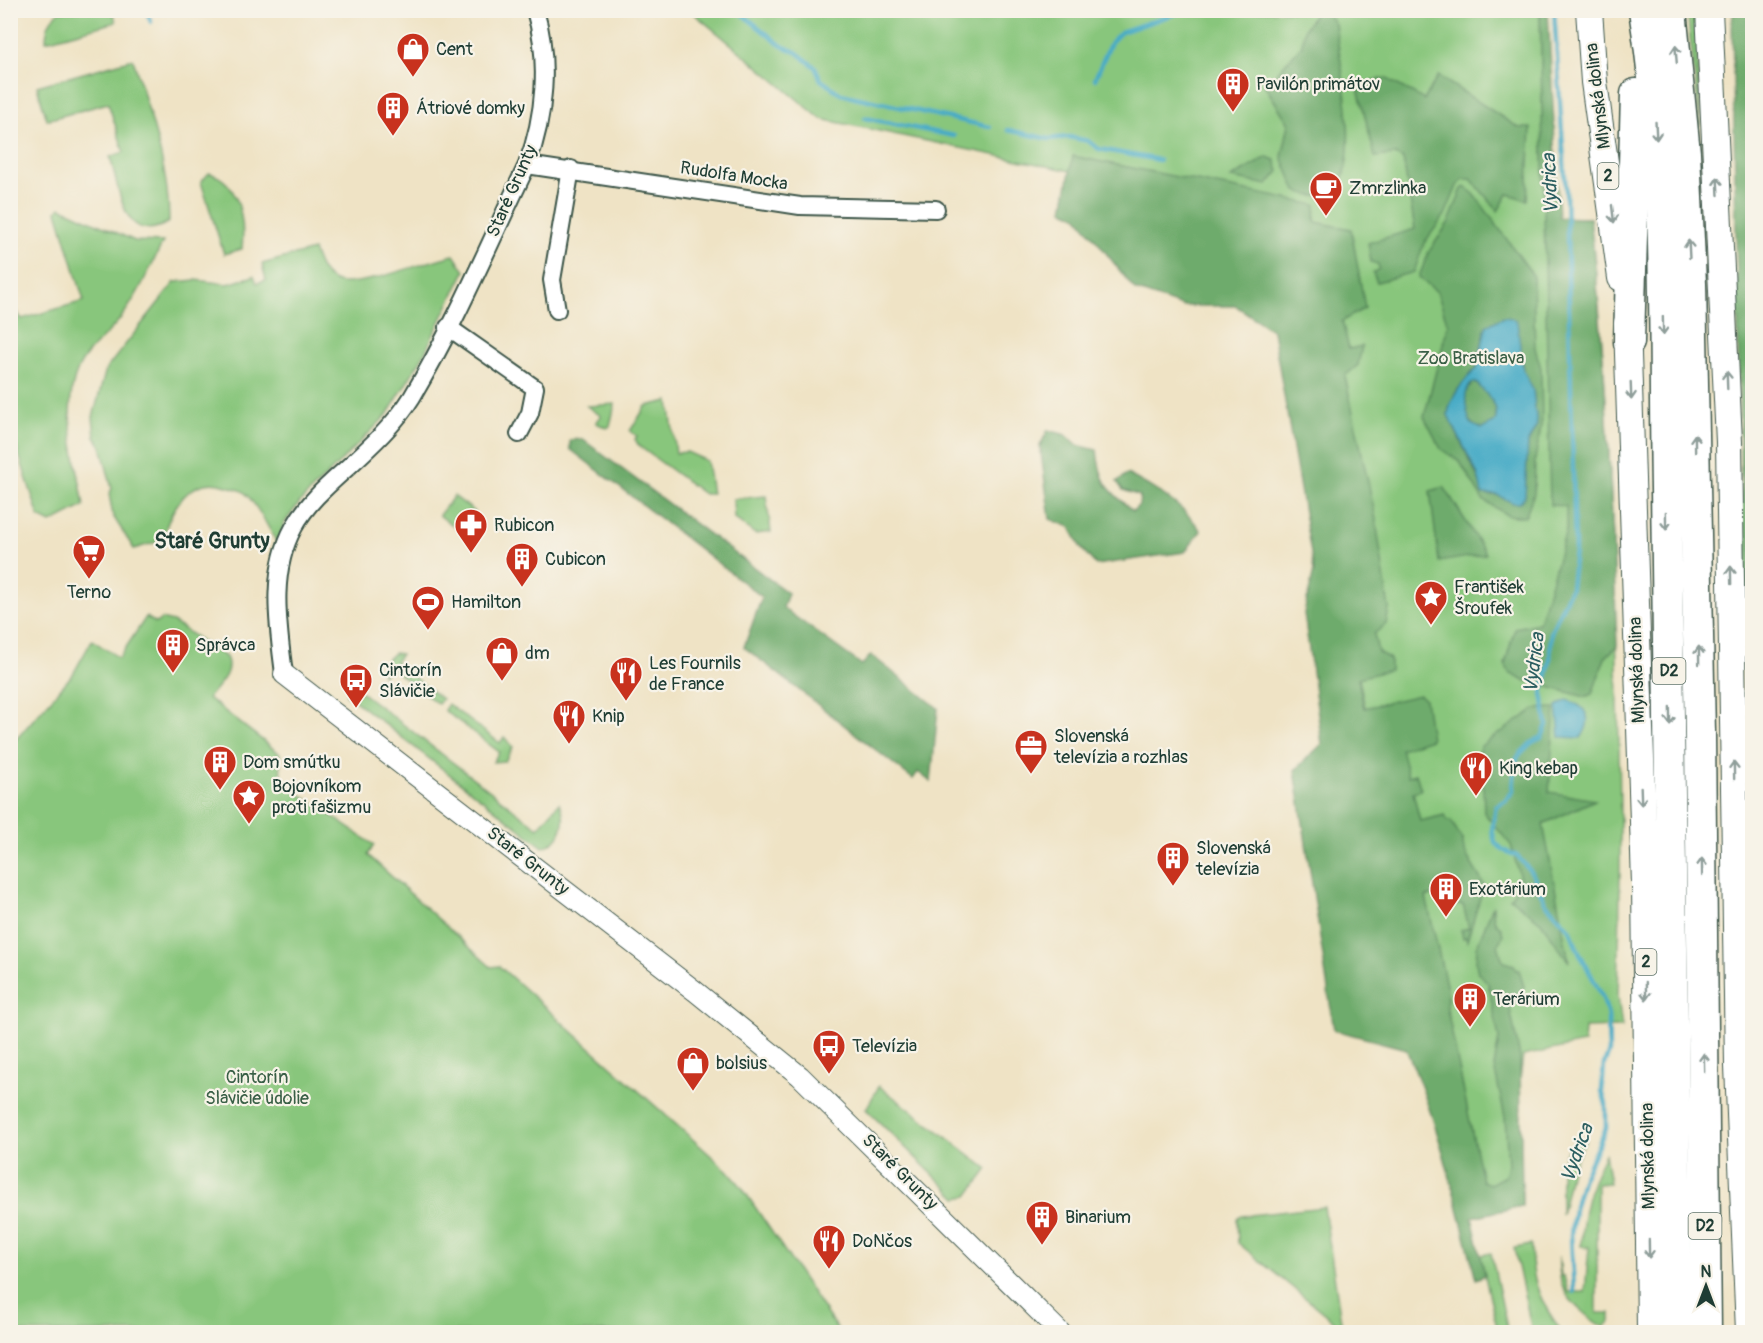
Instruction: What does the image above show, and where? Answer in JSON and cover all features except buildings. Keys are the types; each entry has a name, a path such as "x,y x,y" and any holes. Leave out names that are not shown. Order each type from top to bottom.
{"highway":[{"path":"1629,342 1638,10"},
{"name":"D2","path":"1644,10 1655,108 1661,220 1677,1332"},
{"name":"D2","path":"1671,10 1685,153 1691,284 1700,711 1706,1332"},
{"path":"1704,1120 1726,1332"}],"main road":[{"name":"Mlynská dolina","path":"1589,10 1594,82 1629,342 1636,650 1645,884 1650,1332"},
{"path":"1709,10 1729,442 1738,1066 1749,1332"}],"street":[{"name":"Staré Grunty","path":"535,10 542,48 543,88 539,123 527,165 424,375 400,414 368,448 317,495 293,527 280,566 278,591 277,618 284,674 695,991 801,1076 1060,1332"},
{"name":"Rudolfa Mocka","path":"527,165 571,169 801,206 936,209"},
{"path":"557,310 552,280 571,169"},
{"path":"448,327 535,388 530,413 519,434"}],"green space":[{"path":"60,11 113,11 116,22 46,41 50,23"},
{"name":"Zoo Bratislava","path":"691,11 1540,11 1546,217 1590,218 1600,314 1617,653 1620,849 1618,996 1622,1027 1585,1028 1584,1043 1523,1056 1520,1080 1522,1206 1472,1217 1351,640 1339,368 1345,228 821,119"},
{"path":"1316,11 1326,11 1335,24 1345,88 1348,143 1346,166 1340,184 1328,195 1312,196 1296,191 1282,157 1289,124 1265,86 1302,45 1304,30"},
{"path":"1540,11 1548,11 1559,218 1590,218 1604,378 1617,646 1605,658 1592,694 1585,697 1523,680 1509,673 1505,664 1515,628 1539,623 1566,531 1566,506 1550,505"},
{"path":"1687,11 1695,11 1701,124 1700,124"},
{"path":"1734,11 1752,11 1752,759 1745,705 1732,21"},
{"path":"133,59 157,139 166,180 169,222 154,228 142,228 133,222 121,199 110,157 124,152 108,103 47,120 37,86"},
{"path":"1438,76 1519,128 1531,128 1527,200 1508,194 1498,211 1471,179 1463,179 1457,186 1445,215 1424,243 1414,272 1377,282 1373,273 1379,269 1378,264 1371,262 1368,243 1415,229 1403,159 1396,155 1375,157 1357,84 1386,78 1424,100"},
{"path":"1073,156 1316,205 1315,222 1351,229 1365,308 1342,321 1349,349 1362,346 1358,365 1345,376 1375,514 1389,609 1386,624 1374,634 1378,652 1390,659 1390,670 1358,678 1364,708 1419,695 1425,699 1431,739 1401,749 1408,776 1416,774 1421,790 1413,792 1420,821 1445,815 1447,821 1451,821 1463,841 1467,856 1484,885 1467,941 1466,937 1463,938 1461,930 1469,928 1463,905 1453,905 1450,891 1426,897 1447,989 1447,1009 1482,1181 1490,1184 1505,1176 1508,1165 1505,1117 1494,1067 1499,1038 1488,983 1478,973 1476,963 1477,946 1493,905 1494,920 1501,927 1503,935 1498,945 1503,962 1514,965 1516,970 1519,970 1524,987 1517,1000 1509,1004 1520,1057 1522,1206 1472,1217 1485,1275 1476,1279 1437,1134 1406,1049 1334,1030 1295,770 1322,744 1304,613 1314,571 1273,331 1236,306 1182,306 1135,290 1078,217 1063,209"},
{"path":"1267,157 1275,160 1279,171 1268,185 1231,178"},
{"path":"209,173 228,184 234,193 241,215 242,249 224,254 201,182"},
{"path":"1465,187 1474,194 1533,275 1535,348 1541,368 1542,421 1535,460 1534,493 1525,517 1507,515 1483,500 1460,462 1441,449 1424,417 1448,325 1437,292 1419,277 1428,253 1449,222 1462,189","holes":["1486,326 1522,356 1525,376 1533,390 1537,425 1528,442 1525,496 1510,501 1497,495 1489,495 1481,484 1448,415 1451,402 1458,390 1476,369"]},
{"path":"60,207 135,241 163,242 126,310 87,355 78,369 70,401 70,419 84,506 51,523 39,517 11,430 10,303 22,319 84,301 57,211"},
{"path":"313,250 324,273 337,282 347,283 377,278 454,255 465,271 422,358 387,415 300,502 285,522 277,543 258,510 244,492 214,483 192,489 183,497 170,517 163,540 134,549 113,516 109,494 112,489 101,446 95,437 93,417 106,369 175,282 195,280 228,284 254,276 257,283 266,280 262,264"},
{"path":"1474,382 1487,394 1496,409 1495,422 1482,429 1472,423 1466,409 1465,391"},
{"path":"669,401 676,453 687,452 707,461 712,494 704,494 639,446 635,439 637,436 630,431 646,406"},
{"path":"615,404 610,426 607,428 596,423 601,416 587,406"},
{"path":"1048,430 1066,435 1077,445 1097,450 1100,470 1107,485 1133,511 1139,505 1140,496 1123,490 1117,482 1127,474 1158,492 1186,513 1201,531 1185,552 1096,565 1081,548 1070,527 1050,519 1040,446"},
{"path":"582,439 788,593 783,608 862,665 871,655 938,708 931,782 918,772 913,779 744,647 762,597 570,449 570,440"},
{"path":"1444,487 1486,554 1439,562 1430,491"},
{"path":"454,496 475,512 460,531 439,515"},
{"path":"766,496 771,532 755,534 734,518 733,499"},
{"name":"Cintorín Slávičie údolie","path":"146,617 156,623 161,619 173,622 226,657 228,668 226,674 208,698 280,754 281,781 374,845 368,855 491,967 499,966 727,1170 741,1186 839,1332 11,1332 11,745 73,674 92,640 119,658"},
{"path":"394,653 401,654 395,662 442,699 438,704 390,667 383,676 382,664"},
{"path":"352,685 538,828 559,803 563,822 559,835 543,847 346,694"},
{"path":"448,704 500,743 504,737 513,747 505,761 493,762 499,752 444,710"},
{"path":"1555,708 1549,792 1595,800 1543,824 1569,962 1541,922 1510,898 1521,882 1511,845 1484,813 1483,785 1470,777 1481,746 1535,709"},
{"path":"879,1086 988,1169 968,1196 957,1198 866,1109"},
{"path":"1580,1140 1585,1140 1571,1170 1561,1215 1563,1162 1566,1152"},
{"path":"1605,1154 1610,1183 1597,1184 1597,1313 1610,1313 1610,1322 1605,1327 1592,1320 1567,1295 1561,1281 1559,1256 1561,1276 1564,1276 1568,1292 1585,1292 1589,1247 1581,1246 1583,1222 1591,1187"},
{"path":"1324,1207 1342,1328 1238,1243 1237,1219 1241,1216"},
{"path":"1531,1245 1535,1282 1543,1302 1562,1332 1544,1332 1543,1328 1532,1331 1514,1248"},
{"path":"1491,1253 1508,1332 1498,1332 1480,1255"}],"water":[{"path":"1503,317 1517,322 1523,369 1533,390 1537,425 1528,442 1525,496 1520,503 1513,503 1497,495 1482,494 1478,475 1448,415 1451,402 1458,390 1477,369 1486,326","holes":["1471,383 1477,383 1492,400 1496,410 1495,422 1482,429 1471,424 1466,403 1468,387"]},
{"path":"1567,700 1584,710 1588,719 1581,738 1560,737 1557,706"}],"waterway":[{"path":"146,10 151,22"},
{"path":"737,10 782,46 796,52 815,67 821,80 841,94 990,127"},
{"name":"Vydrica","path":"1554,10 1566,192 1575,550 1571,588 1551,632 1550,661 1542,693 1547,725 1542,737 1531,743 1519,755 1515,763 1513,791 1506,800 1496,806 1492,830 1495,842 1503,850 1517,856 1532,873 1545,902 1571,931 1576,946 1603,998 1608,1016 1609,1052 1604,1064 1602,1091 1606,1104 1606,1128 1582,1180 1574,1209 1571,1235 1574,1292"},
{"path":"1095,79 1111,42 1121,32 1177,13"},
{"path":"865,118 954,136"},
{"path":"1008,130 1049,139 1069,137 1088,141 1099,149 1159,160"}],"place":[{"name":"Cent","path":"413,78"},
{"name":"Pavilón primátov","path":"1233,113"},
{"name":"Átriové domky","path":"393,137"},
{"name":"Zmrzlinka","path":"1326,217"},
{"name":"Rubicon","path":"471,554"},
{"name":"Terno","path":"89,580"},
{"name":"Cubicon","path":"522,588"},
{"name":"František Šroufek","path":"1431,626"},
{"name":"Hamilton","path":"428,631"},
{"name":"Správca","path":"173,674"},
{"name":"dm","path":"502,682"},
{"name":"Les Fournils de France","path":"626,702"},
{"name":"Cintorín Slávičie","path":"356,709"},
{"name":"Knip","path":"569,745"},
{"name":"Slovenská televízia a rozhlas","path":"1031,775"},
{"name":"Dom smútku","path":"220,791"},
{"name":"King kebap","path":"1476,797"},
{"name":"Bojovníkom proti fašizmu","path":"249,825"},
{"name":"Slovenská televízia","path":"1173,887"},
{"name":"Exotárium","path":"1446,918"},
{"name":"Terárium","path":"1470,1028"},
{"name":"Televízia","path":"829,1075"},
{"name":"bolsius","path":"693,1092"},
{"name":"Binarium","path":"1042,1246"},
{"name":"DoNčos","path":"829,1270"}],"district":[{"name":"Staré Grunty","path":"212,541"}]}
